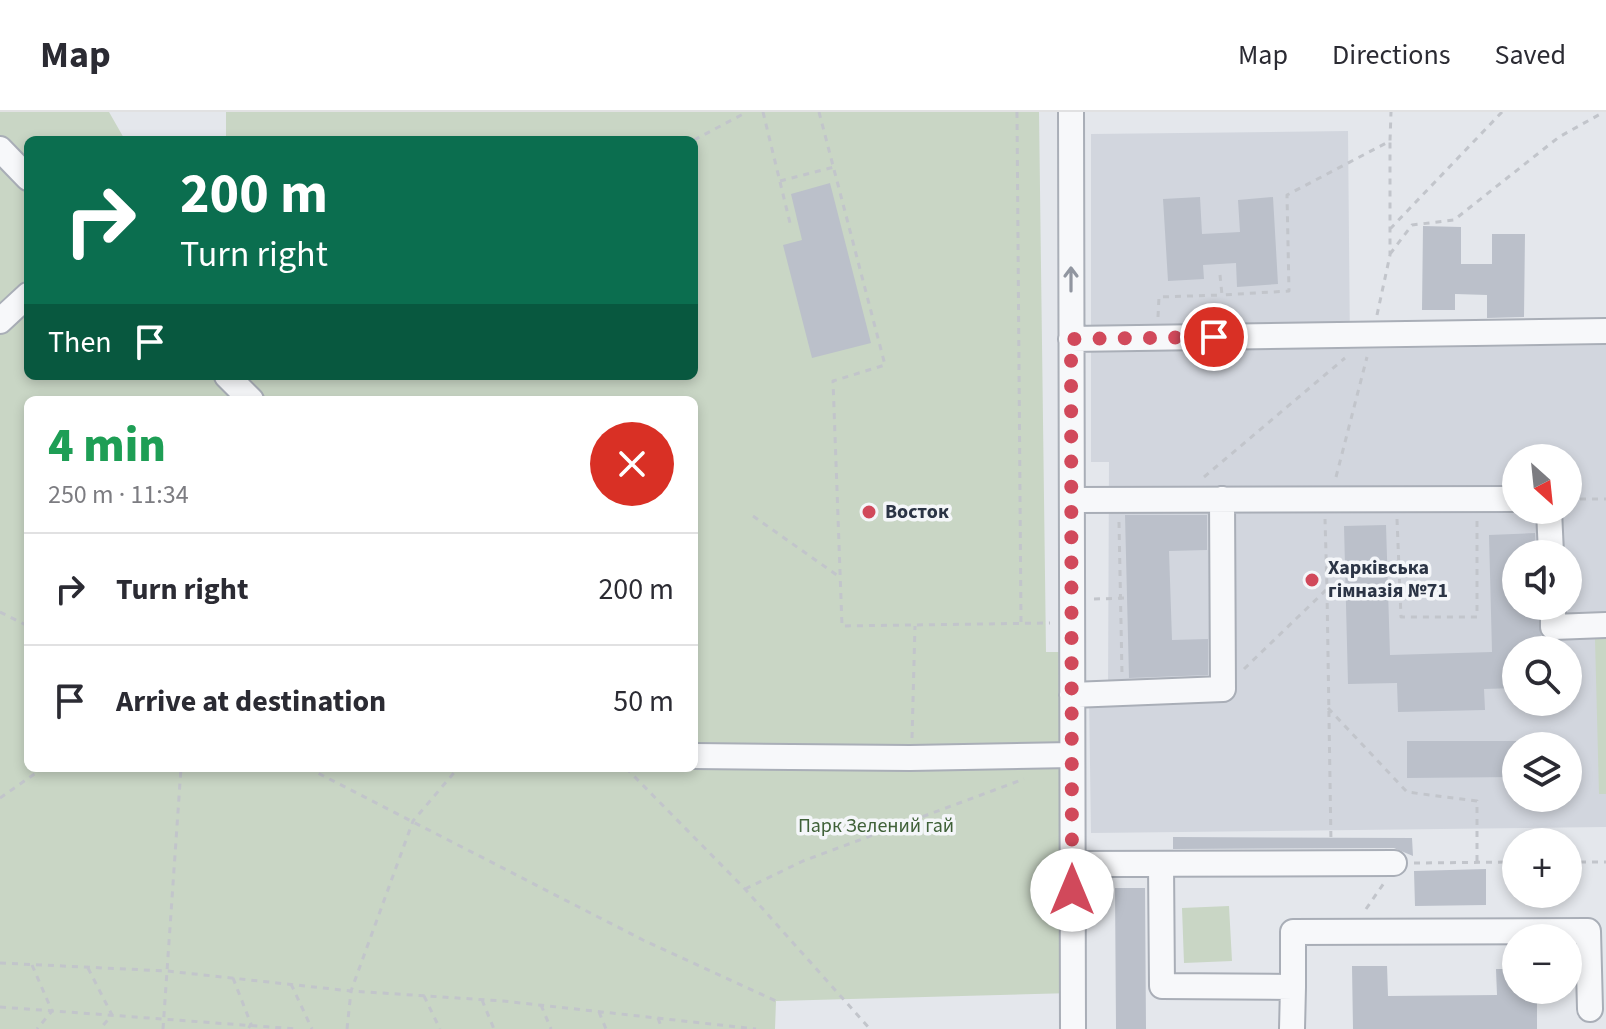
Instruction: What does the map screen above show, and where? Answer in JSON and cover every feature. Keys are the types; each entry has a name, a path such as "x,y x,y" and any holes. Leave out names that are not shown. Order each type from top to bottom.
{"street":[{"path":"1071,112 1073,1029"},
{"path":"0,149 24,174"},
{"path":"0,321 24,299"},
{"path":"1071,339 1606,331"},
{"path":"231,380 247,396"},
{"path":"1072,695 1223,689 1222,499"},
{"path":"1072,500 1502,499"},
{"path":"1553,620 1553,627 1606,625"},
{"path":"698,756 910,758 1072,755"},
{"path":"1072,864 1391,863"},
{"path":"1161,864 1162,986 1293,987"},
{"path":"1292,1029 1293,932 1588,931 1595,1016"}],"path":[{"path":"698,138 747,112"},
{"path":"763,112 790,223"},
{"path":"819,112 885,365 833,381 842,626 1054,623"},
{"path":"1017,112 1021,624"},
{"path":"1158,329 1159,297 1289,291 1287,195 1390,141 1391,112"},
{"path":"1390,229 1502,112"},
{"path":"1390,255 1412,225 1454,220 1559,137 1604,112"},
{"path":"780,181 834,167"},
{"path":"1220,275 1222,295"},
{"path":"1331,863 1325,513 1373,334"},
{"path":"1119,499 1123,694"},
{"path":"1397,499 1401,617 1477,617 1477,499"},
{"path":"1582,499 1606,499"},
{"path":"753,516 841,578"},
{"path":"1223,689 1327,589"},
{"path":"1087,599 1127,598"},
{"path":"0,612 24,624"},
{"path":"910,758 915,625"},
{"path":"1328,708 1407,792 1477,801 1477,863"},
{"path":"0,798 37,772"},
{"path":"163,1029 181,772"},
{"path":"316,772 643,940 776,1001"},
{"path":"347,1029 351,991 413,821 455,772"},
{"path":"630,772 745,889 870,1029"},
{"path":"745,889 803,861 1025,778"},
{"path":"1358,932 1369,902 1382,887 1391,863 1502,862"},
{"path":"1582,862 1606,862"},
{"path":"0,963 167,971 351,991 541,1005 756,1029"},
{"path":"32,965 52,1011"},
{"path":"88,968 112,1015"},
{"path":"233,978 251,1024"},
{"path":"291,984 312,1029"},
{"path":"424,996 440,1029"},
{"path":"482,1000 494,1029"},
{"path":"541,1005 551,1029"},
{"path":"0,1007 297,1029"},
{"path":"37,1029 52,1011"},
{"path":"599,1012 606,1029"},
{"path":"100,1029 112,1015"},
{"path":"658,1018 662,1029"},
{"path":"248,1029 251,1024"}],"shaded area":[{"name":"Харківська гімназія №71","path":"1348,131 1350,349 1606,345 1606,827 1091,833 1089,695 1108,695 1109,462 1091,462 1091,134"}],"green space":[{"name":"Парк Зелений гай","path":"0,112 109,112 123,136 24,136 24,380 698,380 698,136 226,136 226,112 1039,112 1046,652 1073,652 1073,993 776,1001 775,1029 0,1029"},
{"path":"1595,639 1606,639 1606,794 1599,794"},
{"path":"1229,906 1232,961 1184,963 1182,908"}],"building":[{"path":"830,183 871,343 812,358 783,245 802,240 791,194"},
{"path":"1200,197 1202,234 1240,232 1238,200 1273,197 1278,284 1237,287 1236,263 1203,265 1204,279 1168,281 1163,199"},
{"path":"1423,226 1461,227 1461,264 1492,264 1492,234 1525,234 1524,317 1487,318 1487,295 1455,294 1455,310 1422,310"},
{"path":"1125,515 1207,515 1207,550 1169,551 1172,640 1208,639 1208,675 1129,678"},
{"path":"1386,525 1390,655 1492,652 1489,535 1535,533 1535,540 1502,540 1502,620 1540,620 1541,636 1502,636 1502,688 1484,689 1485,710 1398,712 1397,683 1348,684 1344,526"},
{"path":"1407,741 1502,741 1502,777 1407,778"},
{"path":"1173,837 1412,838 1413,856 1394,848 1173,849"},
{"path":"1486,869 1486,905 1415,906 1414,871"},
{"path":"1115,888 1145,888 1146,1029 1116,1029"},
{"path":"1352,966 1387,966 1388,996 1497,995 1496,969 1502,969 1502,1004 1537,1004 1537,1029 1353,1029"}],"place":[{"name":"Восток","path":"869,512"},
{"name":"Харківська гімназія №71","path":"1312,580"}],"route":[{"path":"1072,890 1071,339 1214,337"}]}
